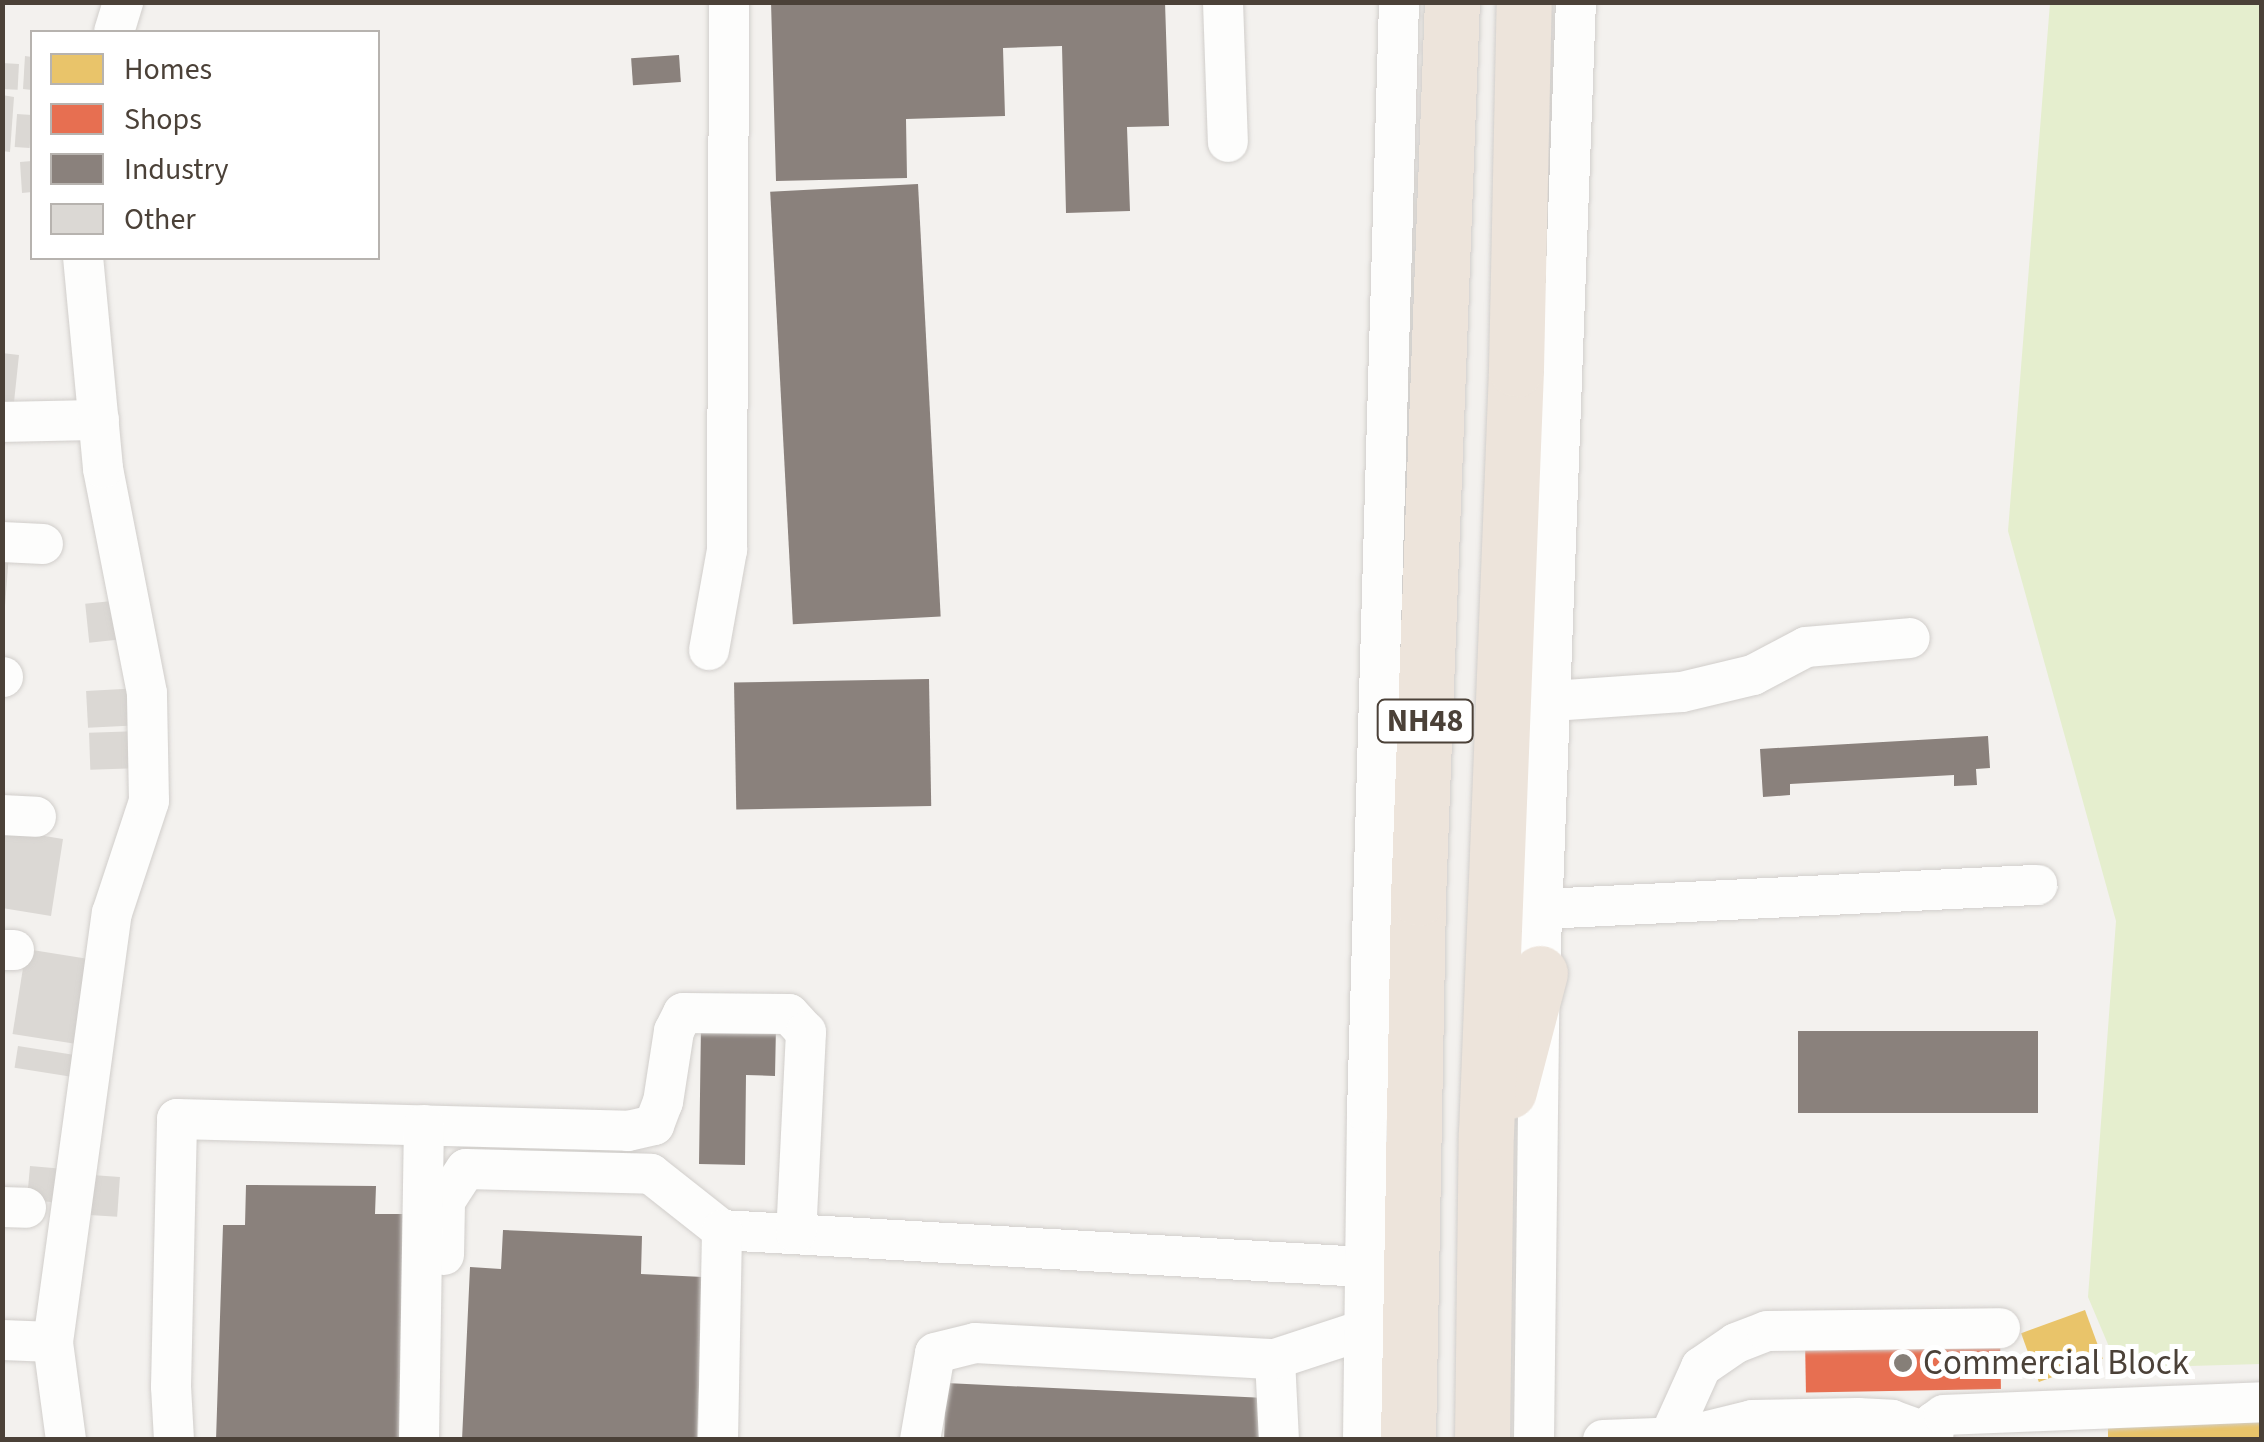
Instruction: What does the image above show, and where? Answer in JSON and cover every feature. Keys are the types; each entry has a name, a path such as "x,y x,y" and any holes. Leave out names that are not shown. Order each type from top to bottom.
{"highway":[{"name":"NH48","path":"1408,1440 1418,898 1452,2"},
{"name":"NH48","path":"1482,1440 1485,1225 1516,369 1524,2"},
{"path":"1485,1225 1503,1114 1540,973"}],"street":[{"path":"115,30 123,2"},
{"path":"709,650 727,550 728,2"},
{"path":"1224,2 1228,142"},
{"path":"1363,1440 1364,1267 1400,2"},
{"path":"1534,1440 1540,973 1576,2"},
{"path":"66,1440 53,1342 112,913 149,801 146,693 103,468 83,260"},
{"path":"2,422 99,420"},
{"path":"2,542 43,544"},
{"path":"1552,700 1682,692 1753,675 1806,646 1910,638"},
{"path":"1543,908 2036,885"},
{"path":"174,1440 171,1387 177,1119 628,1131 654,1125 663,1102 674,1032 683,1014 789,1014 806,1032 796,1233"},
{"path":"419,1440 424,1125"},
{"path":"444,1255 445,1201 466,1169 652,1174 722,1230 1364,1267"},
{"path":"718,1440 722,1230"},
{"path":"1682,1438 1701,1367 1736,1343 1767,1332 2000,1328"},
{"path":"920,1440 935,1353 974,1343 1275,1359 1363,1330"},
{"path":"2,1340 53,1342"},
{"path":"1275,1359 1279,1440"},
{"path":"1603,1440 1682,1438 1752,1420 1858,1418 1892,1420 1930,1438 1934,1422 1944,1415 2081,1426 2262,1402"}],"green space":[{"path":"2050,3 2261,3 2261,1364 2118,1368 2088,1297 2116,921 2008,531"}],"building: Homes":[{"path":"2085,1310 2103,1359 2039,1382 2021,1333"},
{"path":"2108,1415 2262,1415 2262,1440 2108,1440"}],"building: Shops":[{"name":"Commercial Block","path":"2000,1336 2001,1389 1806,1392 1805,1339"}],"building: Industry":[{"path":"771,2 1165,2 1169,126 1127,127 1130,211 1066,213 1062,46 1003,48 1005,116 906,119 907,178 776,181"},
{"path":"679,55 681,82 633,85 631,58"},
{"path":"918,184 941,616 793,624 770,192"},
{"path":"929,679 931,806 736,809 734,682"},
{"path":"1988,736 1990,768 1976,769 1977,785 1954,786 1954,775 1790,784 1790,795 1763,797 1760,749"},
{"path":"701,1025 776,1026 775,1076 746,1075 745,1165 699,1164"},
{"path":"1798,1031 2038,1031 2038,1113 1798,1113"},
{"path":"246,1185 376,1186 375,1214 414,1214 406,1440 216,1440 223,1225 245,1225"},
{"path":"503,1230 642,1236 641,1274 703,1277 697,1440 462,1440 470,1267 501,1269"},
{"path":"946,1383 1266,1398 1264,1440 944,1440"}],"building: Other":[{"path":"25,56 30,57 30,90 23,89"},
{"path":"2,63 19,64 18,90 2,89"},
{"path":"2,95 14,97 10,152 2,151"},
{"path":"17,114 30,115 30,148 15,147"},
{"path":"30,161 30,192 22,193 20,162"},
{"path":"2,353 19,355 14,402 2,401"},
{"path":"2,553 9,554 5,606 2,606"},
{"path":"122,600 126,639 89,643 85,604"},
{"path":"141,688 143,725 88,728 86,691"},
{"path":"141,731 142,768 90,770 89,733"},
{"path":"2,829 63,839 51,916 2,908"},
{"path":"26,949 98,960 85,1045 13,1034"},
{"path":"18,1046 84,1056 81,1078 15,1068"},
{"path":"30,1166 62,1169 59,1203 27,1200"},
{"path":"92,1175 120,1177 117,1217 89,1215"}],"place":[{"name":"Commercial Block","path":"1903,1363"}]}
